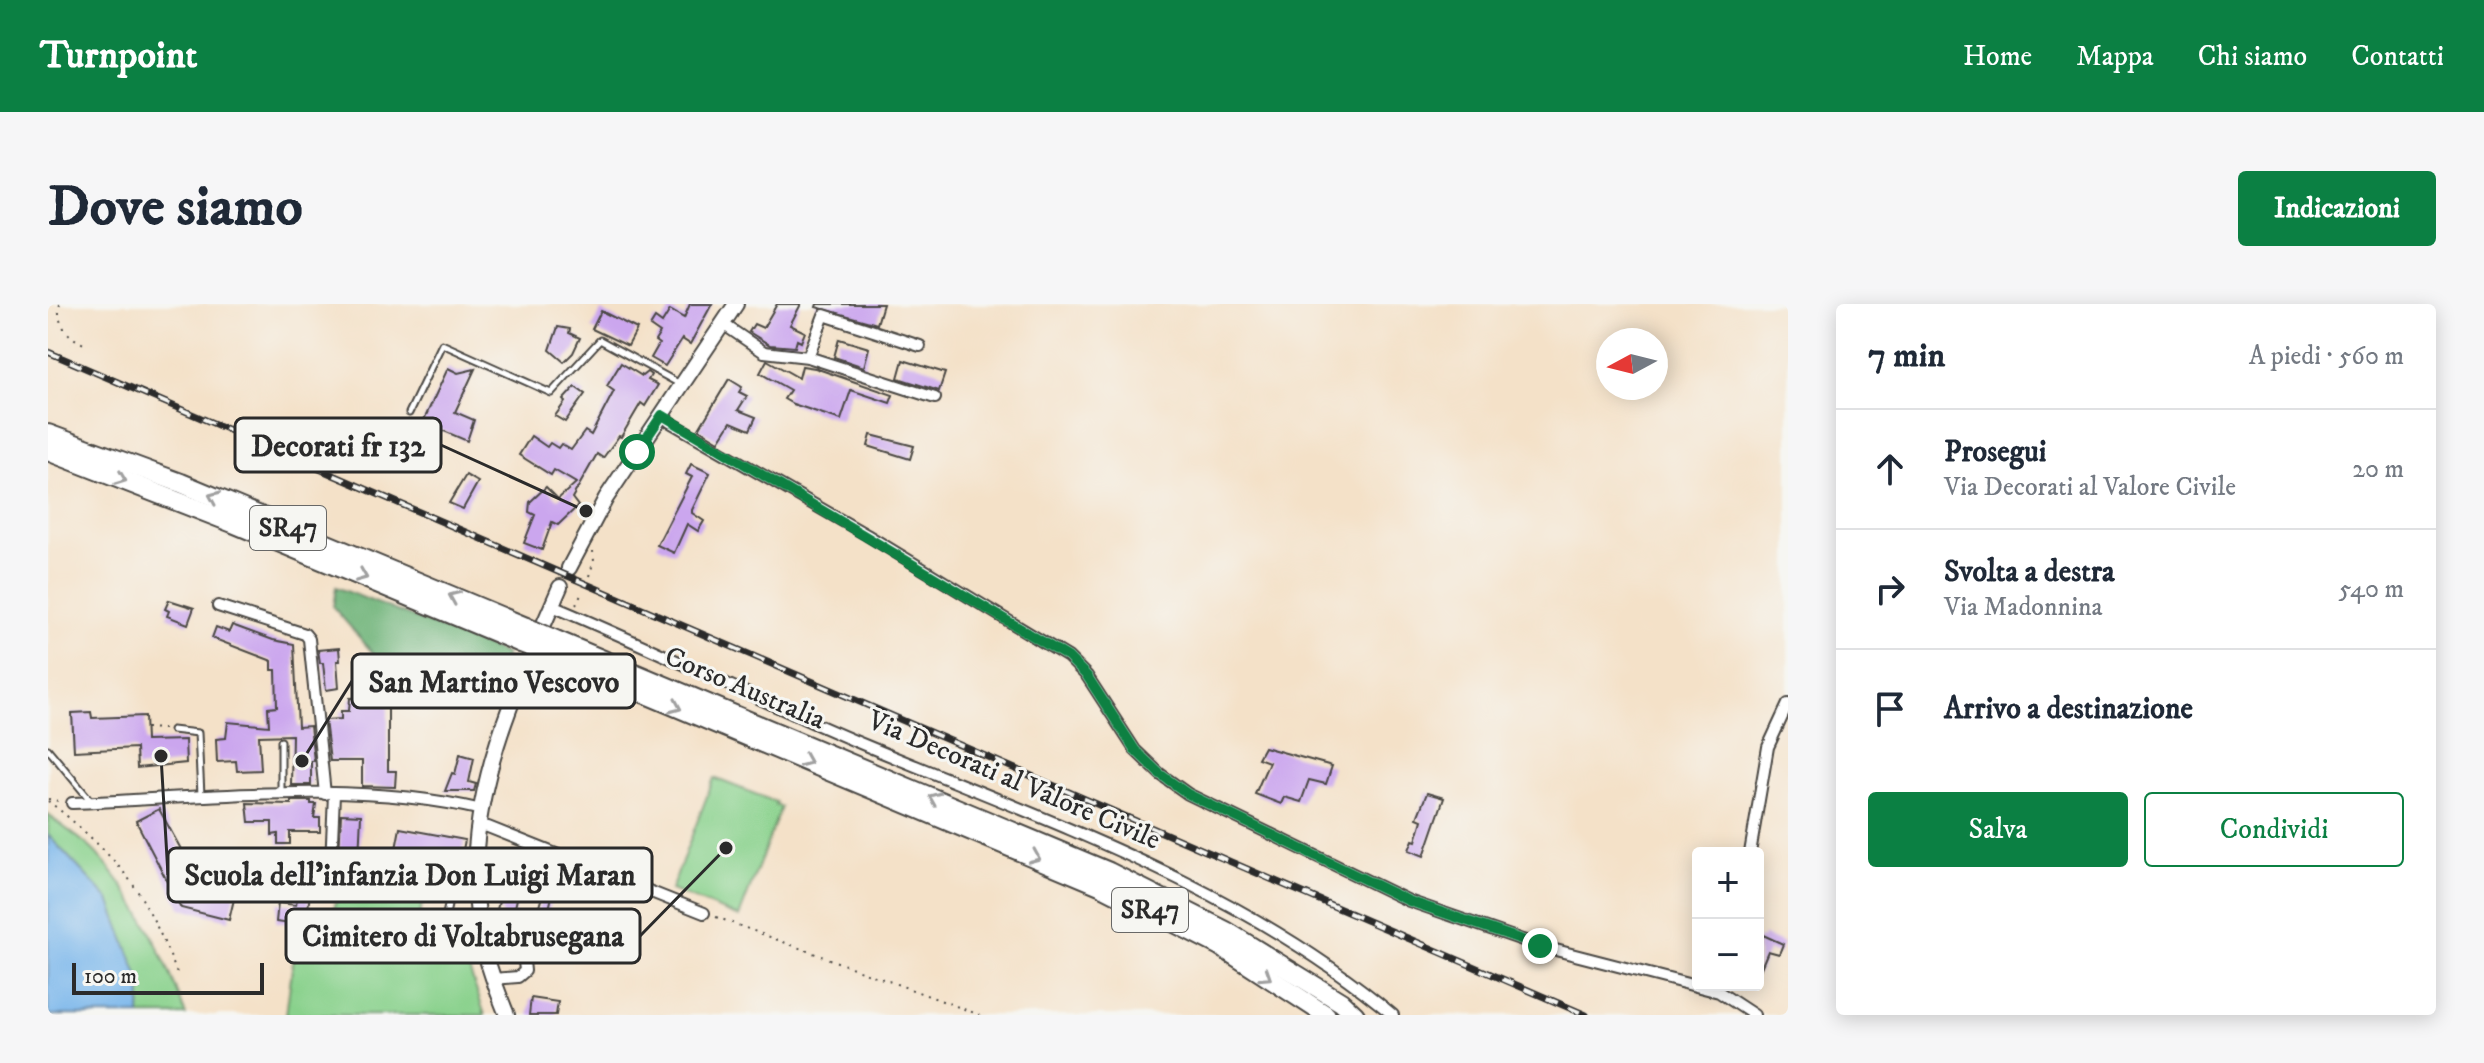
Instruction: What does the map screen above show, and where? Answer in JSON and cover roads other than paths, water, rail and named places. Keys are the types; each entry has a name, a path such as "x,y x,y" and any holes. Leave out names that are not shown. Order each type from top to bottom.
{"highway":[{"name":"Corso Australia","path":"48,434 181,483 523,635"},
{"name":"Corso Australia","path":"48,451 523,635 1109,872 1226,931 1341,1002 1355,1015"},
{"name":"Corso Australia","path":"555,648 1100,885 1220,946 1326,1015"}],"street":[{"path":"569,568 606,498 736,304"},
{"path":"808,357 824,315 920,346"},
{"path":"723,324 764,352 808,357 935,398"},
{"path":"662,415 1068,657 1087,676 1135,750 1160,774 1188,794 1409,901 1540,946 1692,982"},
{"path":"507,1015 480,932 476,893 479,826 485,788 504,722 560,587"},
{"path":"218,606 305,634 309,639 329,794 331,865"},
{"name":"Via Decorati al Valore Civile","path":"552,606 826,729 1131,856 1246,912 1350,978 1393,1015"},
{"path":"1751,847 1768,747 1788,704"},
{"path":"72,803 201,796 329,794 403,798 482,810"},
{"path":"479,826 704,913"},
{"path":"480,932 505,944 524,961 525,971 518,977 493,979"},
{"path":"1724,991 1754,1015"}],"lane":[{"path":"409,413 442,344 551,393 600,340 681,385"},
{"path":"172,730 198,733 201,796"},
{"path":"281,741 281,794"},
{"path":"48,749 92,802"},
{"path":"440,942 452,887 476,893"}],"water":[{"path":"48,835 109,900 141,983 140,1015 48,1015"}],"railway":[{"path":"48,352 1586,1015"}],"place":[{"name":"Decorati fr 132","path":"586,511"},
{"name":"Scuola dell'infanzia Don Luigi Maran","path":"161,756"},
{"name":"San Martino Vescovo","path":"302,761"},
{"name":"Cimitero di Voltabrusegana","path":"726,848"}]}
